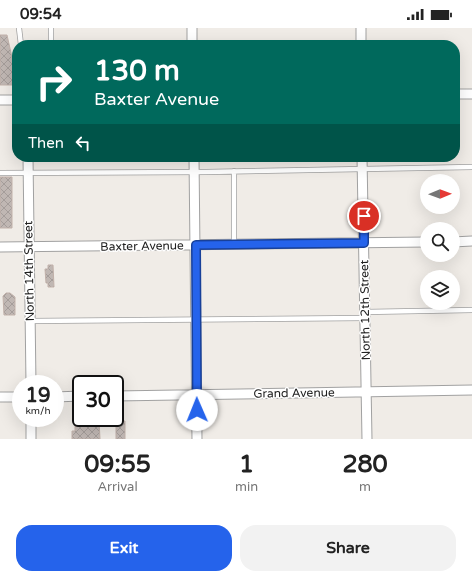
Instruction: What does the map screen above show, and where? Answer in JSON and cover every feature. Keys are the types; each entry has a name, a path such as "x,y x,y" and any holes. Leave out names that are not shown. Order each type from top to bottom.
{"street":[{"path":"192,28 192,40"},
{"path":"361,28 361,40"},
{"path":"460,94 472,94"},
{"path":"0,100 12,100"},
{"name":"North 14th Street","path":"28,162 31,375"},
{"path":"194,162 197,439"},
{"name":"North 12th Street","path":"362,162 367,439"},
{"name":"Baxter Avenue","path":"0,247 420,242"},
{"path":"460,242 472,242"},
{"name":"Grand Avenue","path":"124,396 472,390"},
{"path":"0,397 12,397"},
{"path":"31,427 31,439"}],"lane":[{"path":"19,28 20,40"},
{"path":"51,28 51,40"},
{"path":"0,173 363,170 472,166"},
{"path":"234,171 234,244"},
{"path":"30,321 196,320 472,310"}],"building":[{"path":"0,35 7,35 12,58 12,85 0,85"},
{"path":"0,177 12,177 12,228 0,228"},
{"path":"48,265 53,265 54,287 48,287 48,283 46,283 45,269 48,269"},
{"path":"6,293 10,293 15,297 15,315 4,315 3,296"},
{"path":"124,421 125,439 116,439 116,427 124,427"},
{"path":"75,427 99,427 100,439 72,439 72,431 75,431"}],"route":[{"path":"197,410 196,245 364,243 364,216"}]}
